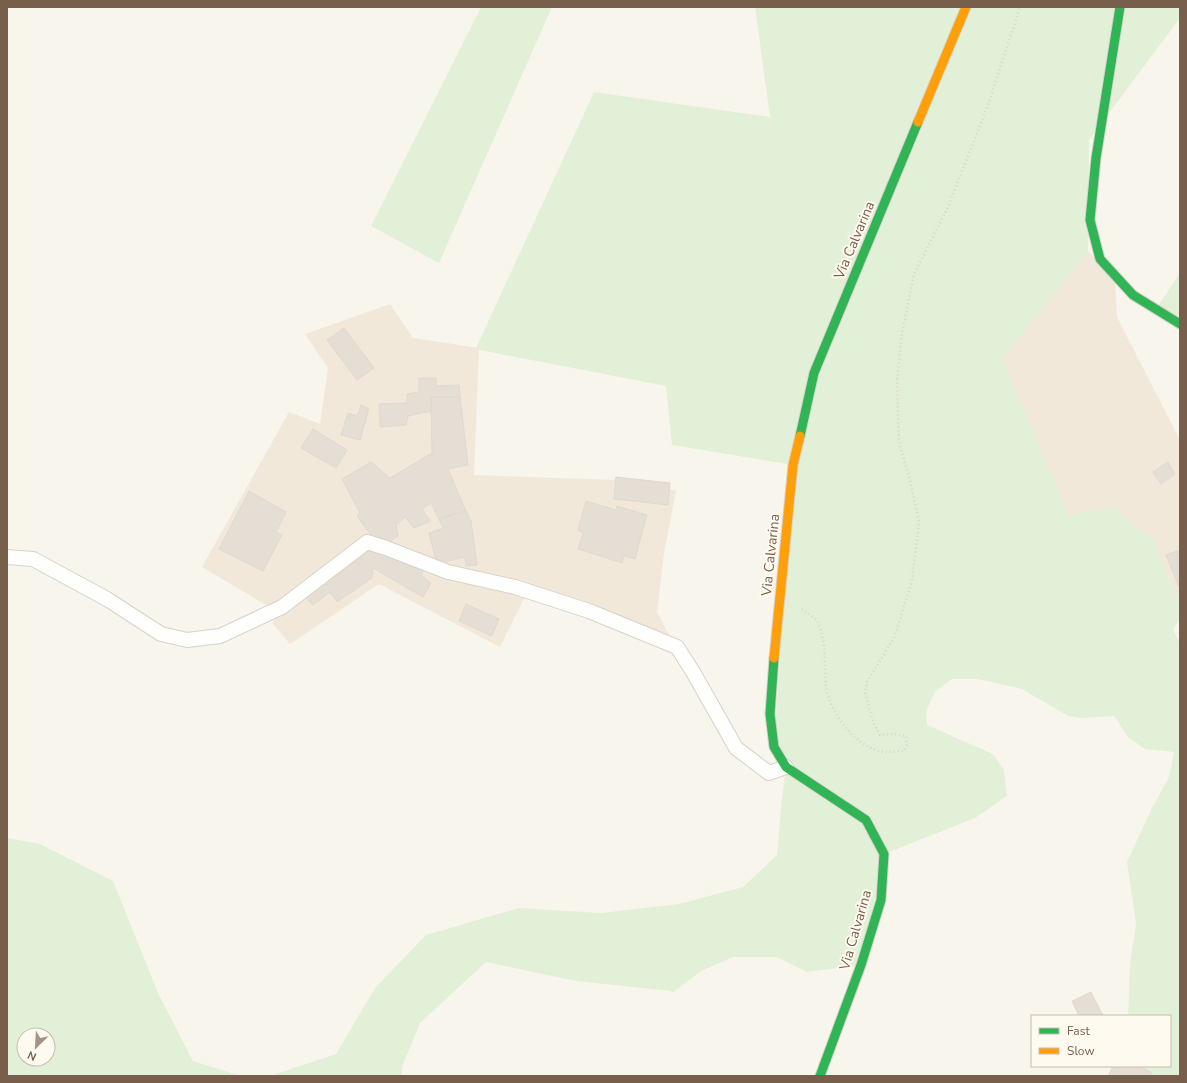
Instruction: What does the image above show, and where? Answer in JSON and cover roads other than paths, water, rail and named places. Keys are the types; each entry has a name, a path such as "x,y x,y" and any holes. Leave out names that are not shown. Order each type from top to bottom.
{"street":[{"name":"Via Calvarina","path":"820,1076 861,965 881,900 884,854 866,820 786,767 774,747 770,714 793,465 814,373 966,7"},
{"path":"1120,7 1096,158 1090,220 1100,259 1133,295 1180,324"}],"lane":[{"path":"7,557 34,559 107,600 161,634 187,640 220,636 282,607 367,542 448,572 515,587 589,610 677,647 693,672 736,748 769,773 786,767"}]}
